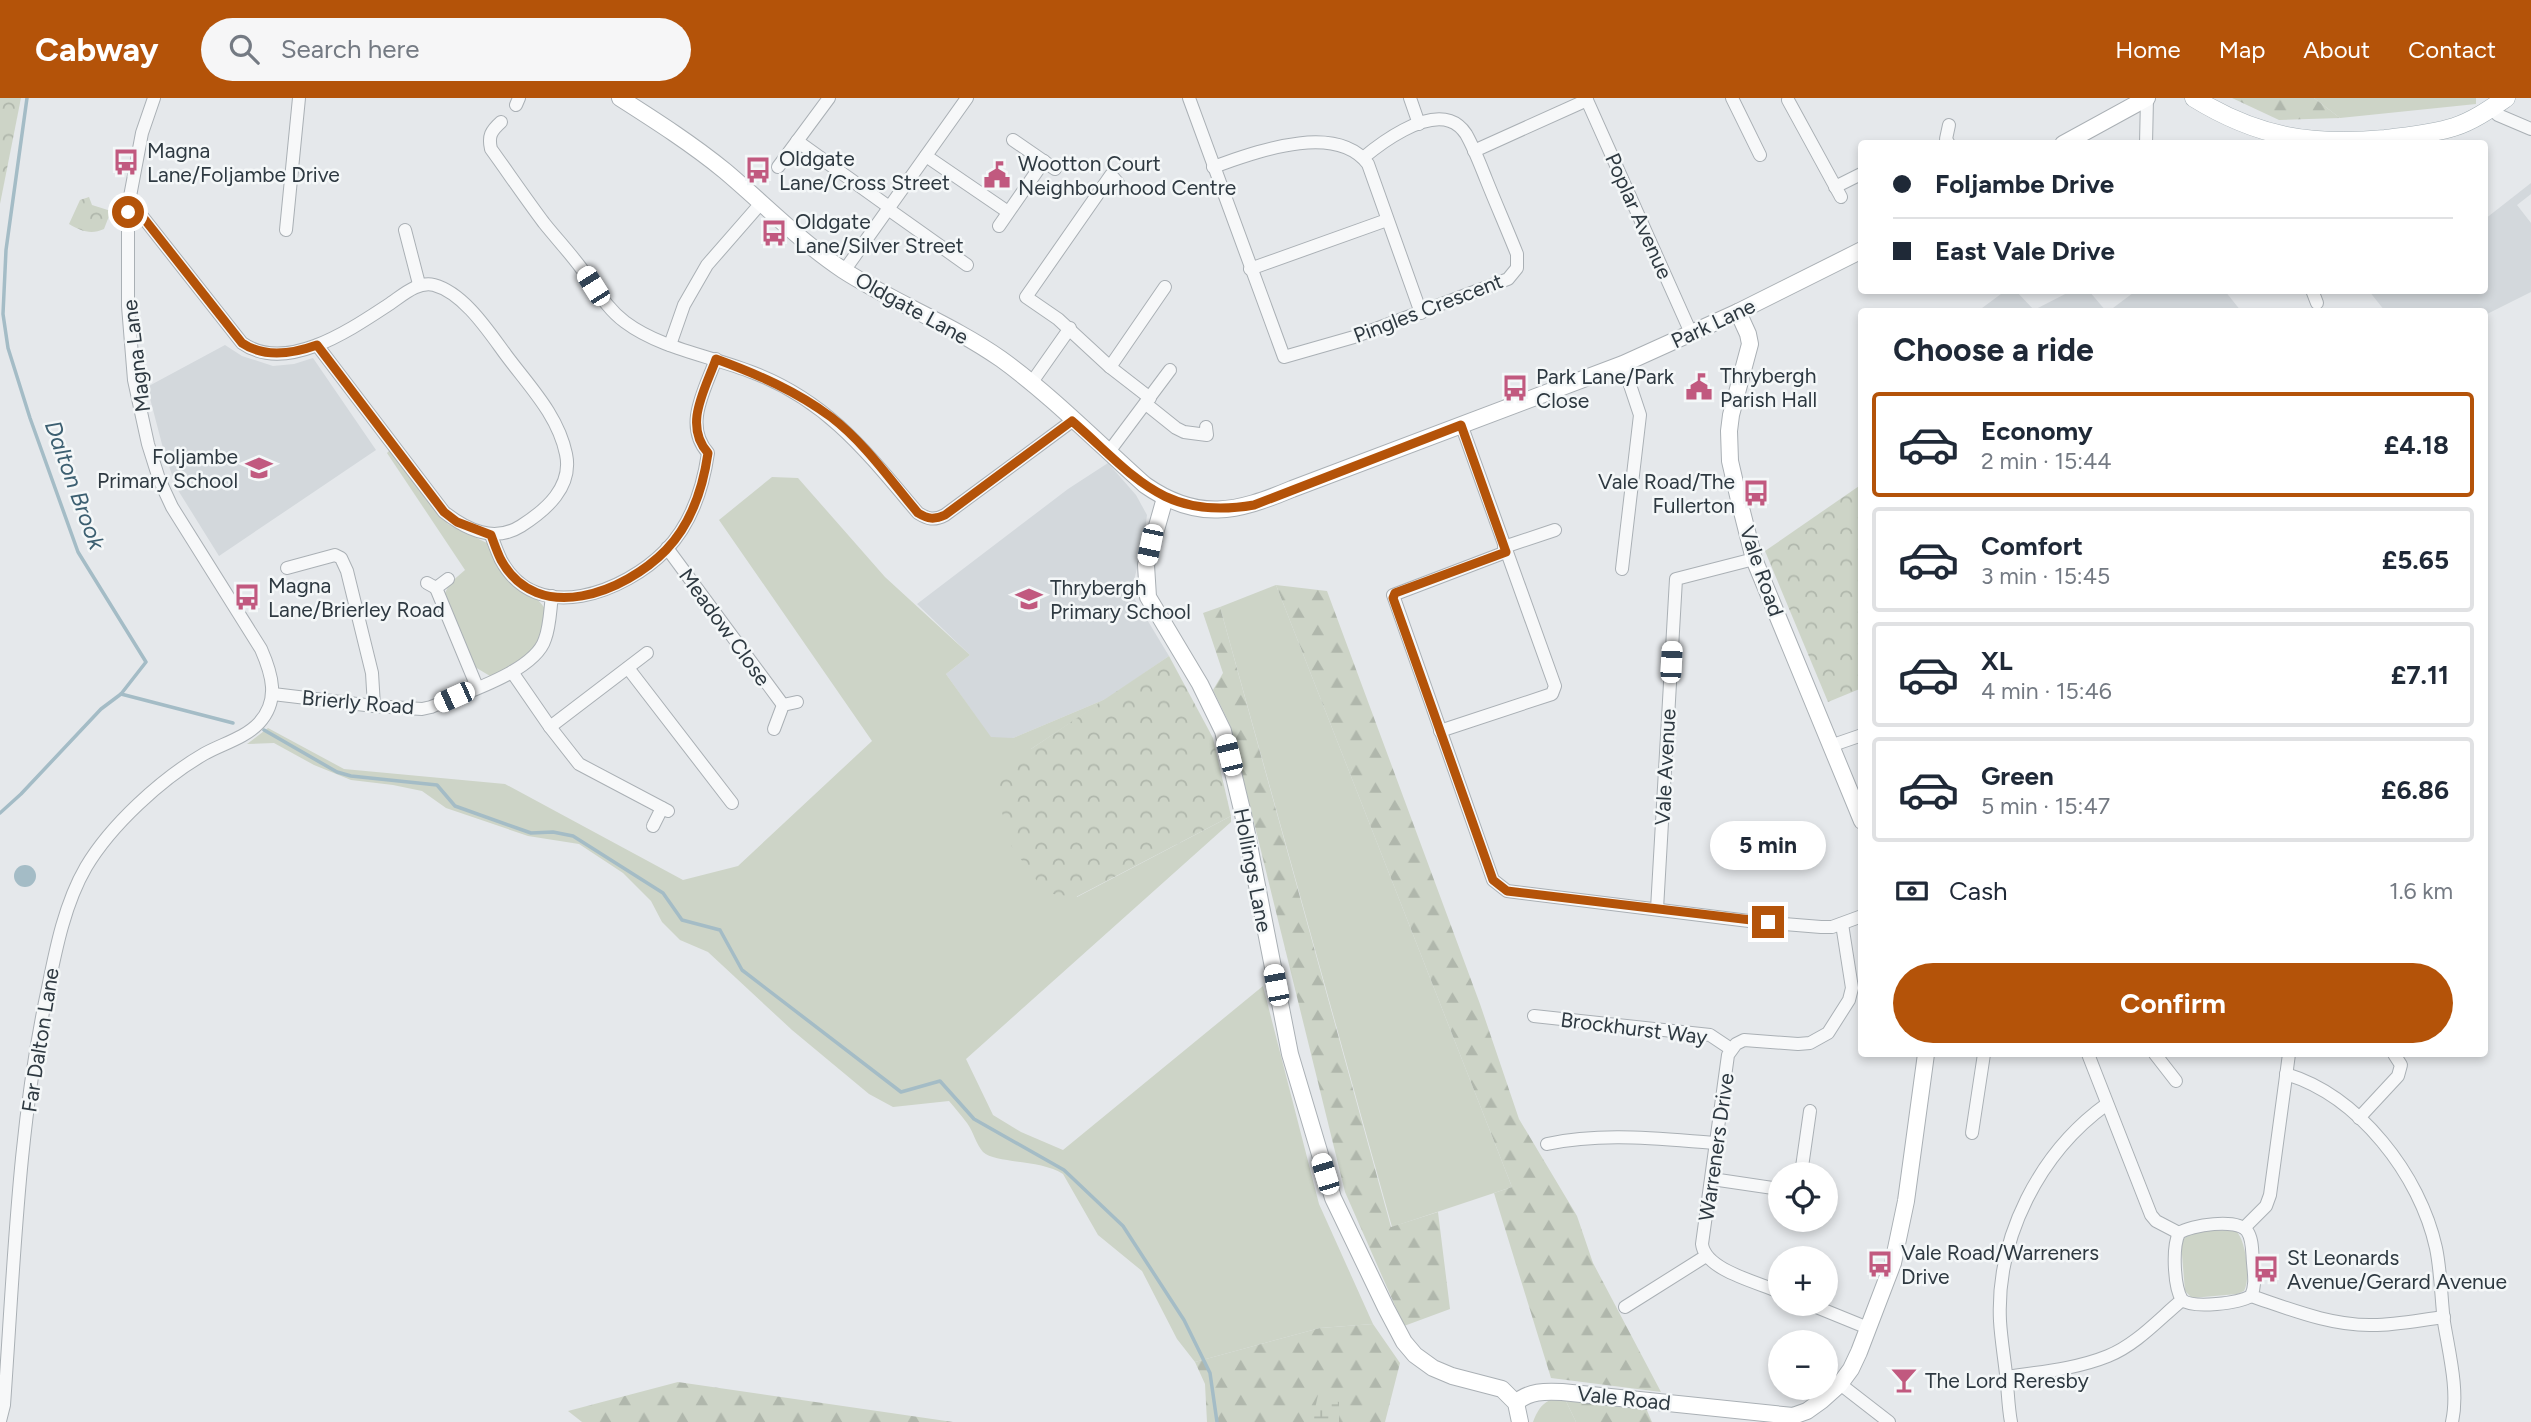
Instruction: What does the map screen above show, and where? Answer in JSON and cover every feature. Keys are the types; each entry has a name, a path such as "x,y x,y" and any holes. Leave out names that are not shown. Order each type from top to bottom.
{"main road":[{"path":"2194,98 2218,113 2248,126 2301,140"},
{"path":"2357,140 2399,137 2454,127 2506,98"}],"street":[{"name":"Magna Lane","path":"154,98 142,133 128,207 130,340 134,380 155,467 172,507 261,649 270,669 273,694"},
{"path":"286,230 299,98"},
{"name":"Oldgate Lane","path":"620,98 684,139 844,271 968,338 1032,383 1145,485 1165,498"},
{"path":"778,167 829,98"},
{"path":"1189,98 1250,269 1387,220"},
{"path":"1410,98 1419,124"},
{"path":"1732,98 1760,155"},
{"path":"2070,140 2147,98 2146,140"},
{"path":"844,271 963,99"},
{"path":"1474,151 1587,99"},
{"name":"Poplar Avenue","path":"1587,99 1692,333"},
{"path":"1788,100 1838,192 1858,175"},
{"path":"2490,108 2498,115 2531,129"},
{"name":"Pingles Crescent","path":"1250,269 1284,357 1354,337 1421,313 1508,279 1517,268 1517,254 1465,132 1448,120 1438,119 1396,133 1363,158"},
{"path":"501,122 490,134 488,140 491,149 543,222 582,269 605,304 635,329 670,345 768,379 833,418 869,455 918,513 928,519 938,519 945,515 1072,421"},
{"path":"1948,140 1949,125"},
{"path":"999,226 1050,165 1013,139"},
{"path":"797,141 967,265"},
{"path":"1213,167 1276,146 1299,144 1344,146 1363,158 1368,164 1421,313"},
{"path":"926,156 1009,212"},
{"path":"1118,183 1111,175 1026,297 1070,328 1184,432 1207,435 1206,426"},
{"path":"670,345 684,305 707,265 762,202"},
{"path":"128,207 138,211 242,343 253,350 281,353 317,345 358,324 419,284 444,289 478,318 551,415 564,444 567,460 565,477 552,501 521,526 505,534 491,535 457,522 444,512 317,345"},
{"path":"405,230 419,284"},
{"name":"Park Lane","path":"1165,498 1209,509 1254,505 1623,364 1738,312 1858,252"},
{"path":"1110,367 1165,288"},
{"name":"Vale Road","path":"1738,312 1750,344 1731,415 1729,447 1739,500 1754,559 1858,811"},
{"path":"1032,383 1070,328"},
{"path":"491,535 501,560 510,573 537,593 578,597 598,594 646,568 667,548 687,520 702,484 708,453 701,445 695,422 716,359"},
{"path":"1622,569 1640,415 1623,364"},
{"path":"1108,453 1170,370"},
{"path":"1440,731 1552,694 1555,686 1461,425"},
{"name":"Hollings Lane","path":"1165,498 1146,565 1149,597 1200,684 1223,731 1243,814 1290,1054 1332,1198 1404,1342 1415,1355 1452,1377 1502,1389 1516,1403"},
{"path":"1555,530 1393,596 1493,880 1507,891 1821,927 1842,924 1858,918"},
{"name":"Meadow Close","path":"667,548 783,705"},
{"path":"287,568 335,555 341,558 347,571 372,673 374,706"},
{"name":"Vale Avenue","path":"1657,909 1676,579 1754,559"},
{"path":"448,579 432,585 477,687"},
{"name":"Brierly Road","path":"273,694 374,706 431,707 512,672 539,651 545,639 552,596"},
{"path":"550,727 647,653"},
{"path":"628,668 732,803"},
{"path":"512,672 579,764 665,809 653,826"},
{"name":"Far Dalton Lane","path":"0,1421 4,1405 21,1172 35,1048 55,953 74,891 87,866 112,833 162,784 203,755 260,722 273,694"},
{"name":"Meadow Close","path":"783,705 797,702"},
{"name":"Meadow Close","path":"774,729 783,705"},
{"path":"1833,745 1858,736"},
{"name":"Warreners Drive","path":"1706,1256 1702,1244 1731,1049 1744,1040 1810,1043 1828,1033 1849,1000 1852,989 1842,924"},
{"name":"Brockhurst Way","path":"1534,1016 1710,1035 1731,1049"},
{"name":"Vale Road","path":"1516,1403 1535,1393 1562,1392 1710,1414 1793,1416 1807,1411 1840,1384 1859,1352 1893,1263 1901,1231 1926,1057"},
{"path":"1972,1133 1984,1057"},
{"path":"2089,1057 2151,1215 2156,1222 2179,1233"},
{"path":"2157,1057 2176,1081"},
{"path":"2245,1228 2266,1206 2270,1195 2288,1057"},
{"path":"2359,1118 2398,1076 2401,1065 2396,1057"},
{"path":"2286,1074 2305,1079 2359,1118 2395,1158 2420,1201 2436,1249 2453,1392 2452,1422"},
{"path":"2011,1422 2000,1320 2001,1292 2019,1214 2040,1175 2061,1147 2107,1104"},
{"path":"1803,1162 1810,1111"},
{"path":"1547,1144 1566,1140 1627,1137 1716,1143"},
{"path":"1712,1179 1768,1187"},
{"path":"2251,1296 2255,1285 2254,1273 2250,1237 2245,1228 2236,1223 2189,1227 2179,1233 2175,1244 2177,1292 2182,1300 2192,1305 2242,1300 2251,1296 2298,1313 2339,1322 2372,1325 2444,1317"},
{"path":"1626,1307 1706,1256 1715,1265 1768,1287"},
{"path":"2006,1377 2062,1369 2110,1355 2144,1332 2182,1300"},
{"path":"1838,1316 1868,1328"},
{"path":"1840,1384 1889,1422"},
{"path":"1516,1403 1520,1422"}],"shaded area":[{"path":"2531,183 2531,194 2517,205 2531,223 2531,292 2488,314 2488,308 2383,308 2371,294 2488,294 2488,217"},
{"path":"2001,294 2019,294 2032,308 1982,308"},
{"path":"2065,294 2092,294 2103,308 2038,308"},
{"path":"2132,294 2227,294 2239,308 2113,308"},
{"name":"Foljambe Primary School","path":"225,345 242,356 273,366 294,364 313,358 376,450 219,556 176,487 147,387"},
{"name":"Thrybergh Primary School","path":"1108,463 1136,495 1147,515 1131,593 1169,656 1108,698 1013,738 991,738 946,674 970,655 917,604 1068,489"}],"green space":[{"path":"0,98 21,98 0,204"},
{"path":"2232,98 2314,98 2340,118 2279,120"},
{"path":"2314,98 2476,98 2476,104 2340,118"},
{"path":"89,197 92,205 111,211 104,229 95,232 78,229 69,224 80,200"},
{"path":"390,450 448,524 489,544 505,576 538,600 545,609 541,636 535,647 499,672 490,676 475,667 445,593 450,583 465,570 387,453"},
{"path":"772,477 798,478 885,577 970,655 946,674 991,737 1013,738 1108,698 1031,749 1077,897 1231,816 1231,822 966,1059 993,1115 1021,1132 1063,1150 1263,986 1319,1204 1373,1324 1320,1328 1195,1362 1177,1339 1142,1271 1098,1235 1063,1174 1043,1166 989,1156 983,1152 967,1123 949,1101 893,1107 869,1094 792,1030 708,952 680,940 662,922 651,901 623,873 579,844 528,836 446,808 422,791 351,780 314,765 274,743 247,744 268,728 344,769 505,784 683,880 738,866 872,741 719,520"},
{"path":"1858,487 1858,690 1828,702 1765,551"},
{"path":"1276,585 1512,1187 1392,1227 1220,607"},
{"path":"1276,585 1327,591 1480,1004 1519,1119 1577,1216 1593,1263 1661,1392 1551,1378 1494,1193 1512,1187"},
{"path":"1220,607 1391,1227 1438,1212 1450,1309 1404,1326 1345,1192 1230,725 1213,690 1223,673 1203,613"},
{"path":"1169,656 1213,738 1231,816 1076,897 1046,893 1012,847 995,788 1031,749"},
{"path":"2235,1230 2242,1241 2246,1259 2247,1278 2244,1291 2192,1298 2185,1291 2181,1242 2198,1232"},
{"path":"1373,1324 1400,1363 1385,1422 1207,1422 1205,1384 1195,1362 1320,1328"},
{"path":"678,1382 953,1422 582,1422 568,1411"},
{"path":"1318,1395 1339,1402 1339,1422 1312,1422"},
{"path":"1564,1397 1576,1422 1533,1422 1544,1404"},
{"path":"1564,1397 1645,1406 1652,1422 1576,1422"}],"water":[{"path":"25,865 33,868 36,876 33,884 25,887 17,884 14,876 17,868"}],"waterway":[{"name":"Dalton Brook","path":"0,813 101,709 121,694 146,662 78,552 8,348 3,314 6,250 27,98"},
{"path":"121,694 233,723"},
{"path":"264,730 337,772 351,776 437,785 455,806 531,833 553,832 573,836 663,893 682,920 720,930 742,970 901,1092 940,1081 974,1119 1064,1170 1123,1226 1184,1320 1210,1373 1217,1422"}],"place":[{"name":"Magna Lane/Foljambe Drive","path":"126,162"},
{"name":"Oldgate Lane/Cross Street","path":"758,170"},
{"name":"Wootton Court Neighbourhood Centre","path":"997,175"},
{"name":"Oldgate Lane/Silver Street","path":"774,233"},
{"name":"Thrybergh Parish Hall","path":"1699,387"},
{"name":"Park Lane/Park Close","path":"1515,388"},
{"name":"Foljambe Primary School","path":"259,468"},
{"name":"Vale Road/The Fullerton","path":"1756,493"},
{"name":"Magna Lane/Brierley Road","path":"247,597"},
{"name":"Thrybergh Primary School","path":"1029,599"},
{"name":"Vale Road/Warreners Drive","path":"1880,1264"},
{"name":"St Leonards Avenue/Gerard Avenue","path":"2266,1269"},
{"name":"The Lord Reresby","path":"1904,1380"}],"route":[{"path":"128,212 128,207 138,211 242,343 253,350 281,353 317,345 444,512 457,522 491,535 501,560 510,573 537,593 552,596 578,597 598,594 619,585 646,568 667,548 687,520 702,484 708,453 695,432 695,422 716,359 757,374 801,397 833,418 854,438 918,513 928,519 938,519 945,515 1072,421 1156,493 1180,503 1217,510 1254,505 1461,425 1506,552 1395,593 1393,598 1493,880 1507,891 1768,922"}]}
